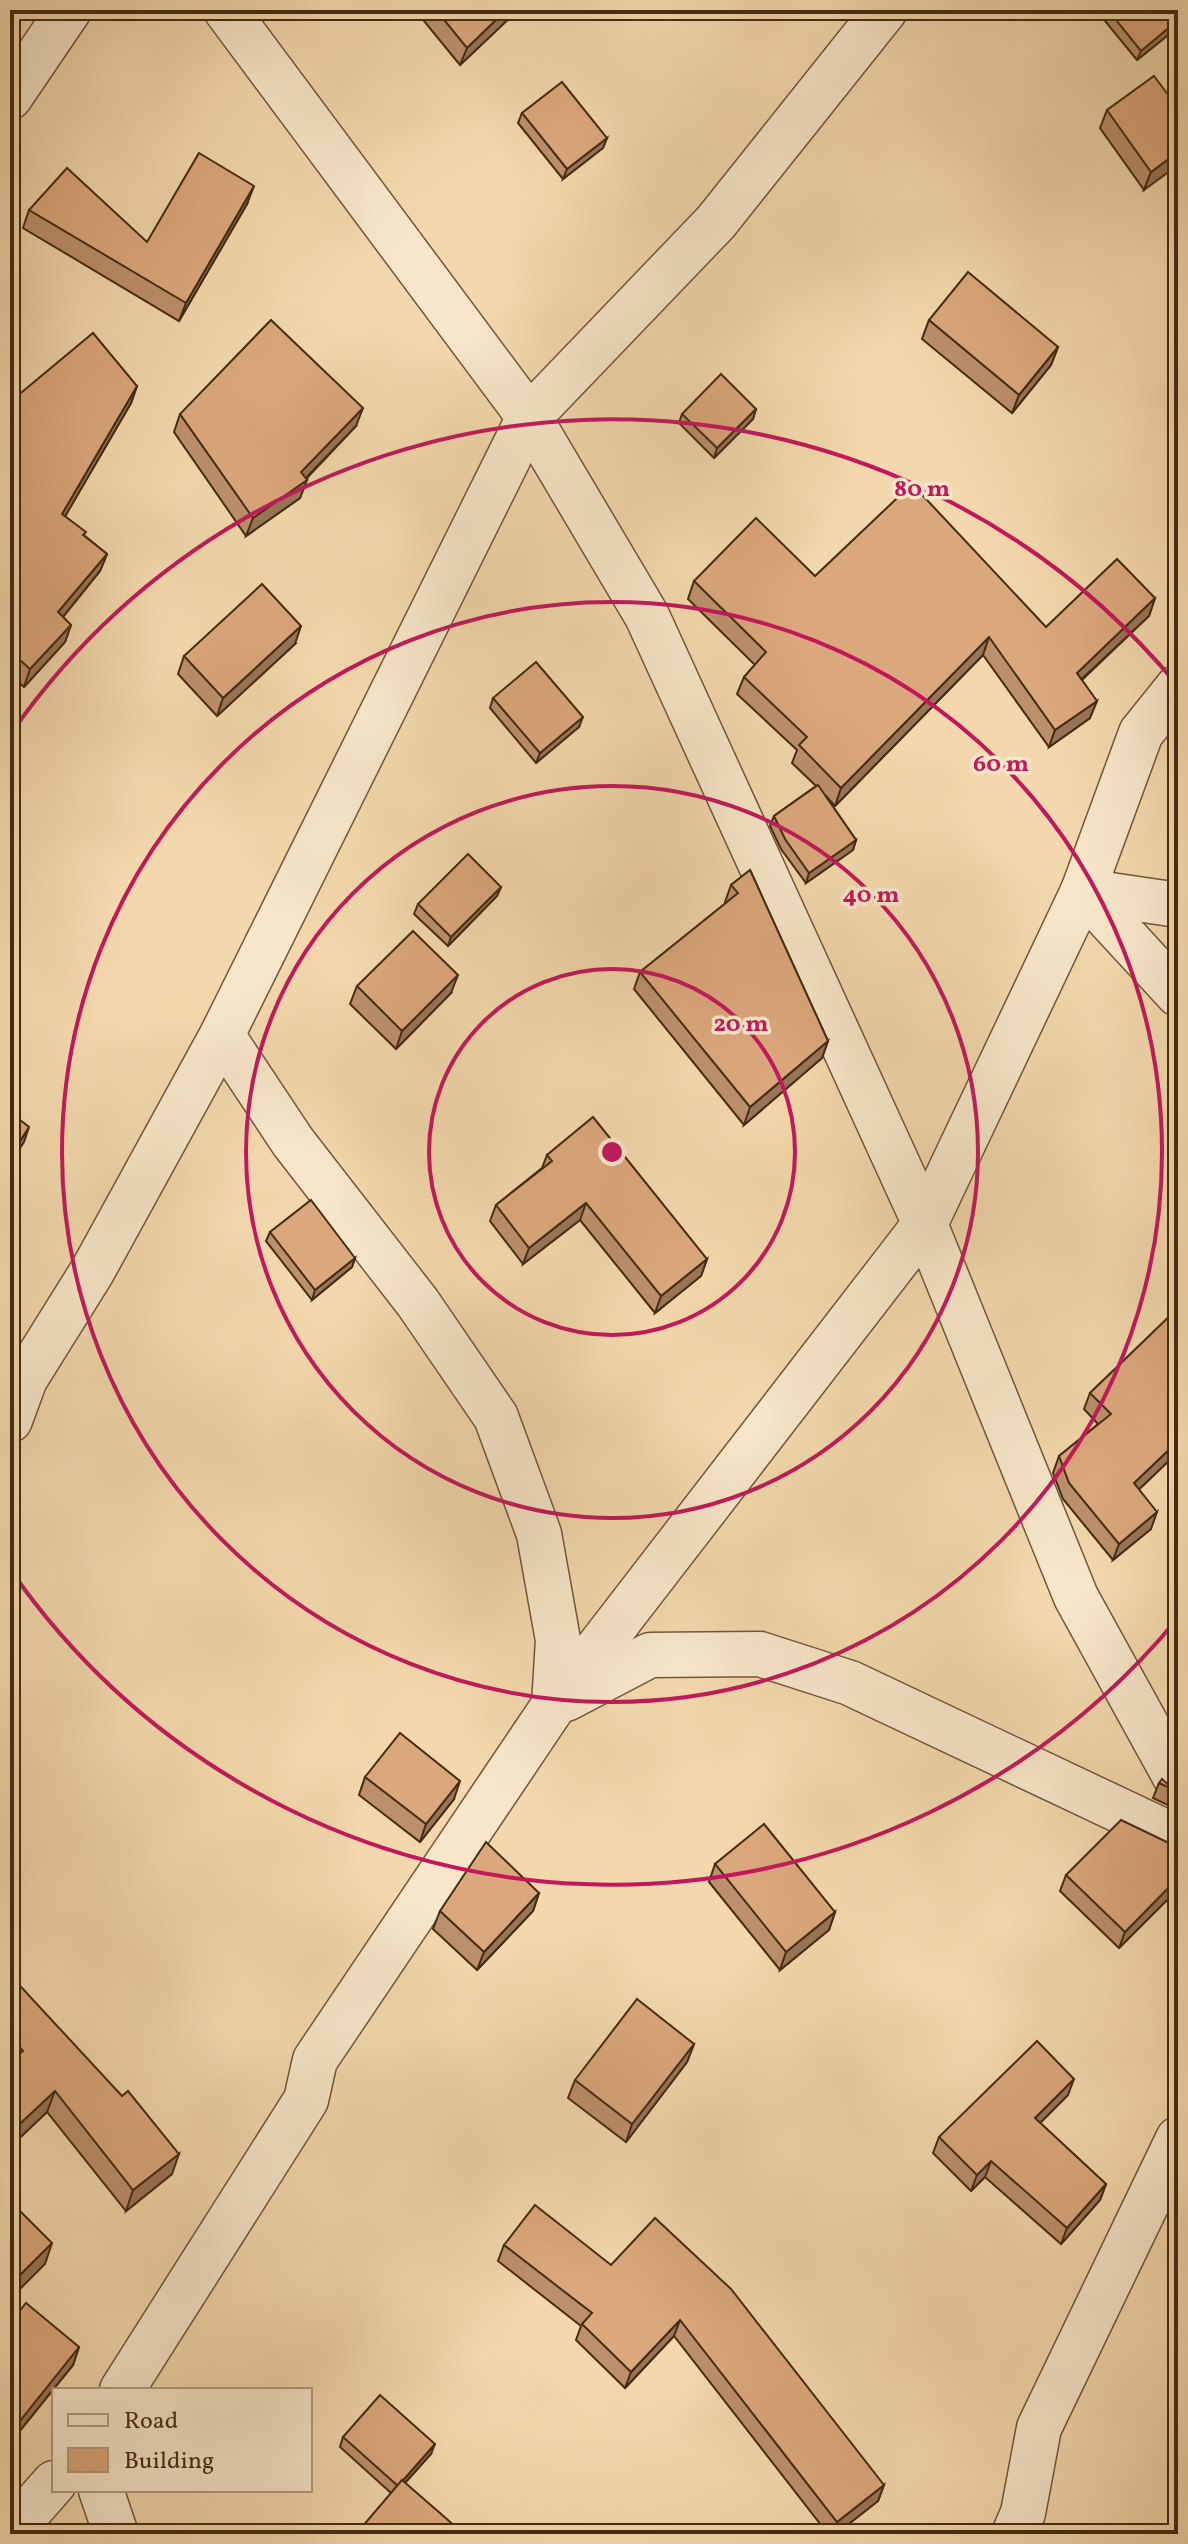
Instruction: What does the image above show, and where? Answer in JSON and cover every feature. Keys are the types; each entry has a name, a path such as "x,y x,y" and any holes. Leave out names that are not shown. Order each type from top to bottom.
{"street":[{"path":"10,97 69,10"},
{"path":"226,10 529,417 647,616 925,1224 1076,1597 1178,1782"},
{"path":"10,1420 25,1379 93,1270 222,1035 529,417 716,222 885,10"},
{"path":"123,2388 306,2100 315,2060 554,1705 925,1224 1083,891 1141,733 1178,687"},
{"path":"1083,891 1178,905"},
{"path":"1083,891 1178,994"},
{"path":"222,1035 293,1142 418,1303 496,1417 539,1534 558,1640 554,1705"},
{"path":"554,1705 650,1655 760,1654 850,1683 1178,1838"},
{"path":"1014,2534 1023,2513 1039,2428 1178,2139"},
{"path":"10,2533 52,2485"},
{"path":"102,2492 116,2534"}],"building":[{"path":"436,10 506,10 467,48"},
{"path":"1108,10 1176,10 1178,20 1141,51"},
{"path":"1154,76 1178,108 1178,152 1151,172 1107,110"},
{"path":"562,82 607,138 567,169 522,113"},
{"path":"199,153 254,186 186,303 29,210 67,168 147,242"},
{"path":"968,272 1058,347 1019,395 929,320"},
{"path":"271,320 363,408 301,472 307,480 253,518 180,414"},
{"path":"93,333 137,386 62,514 86,532 83,535 107,554 58,612 71,625 30,669 10,651 10,402"},
{"path":"721,374 756,409 717,448 682,414"},
{"path":"912,484 1046,627 1117,559 1155,598 1077,673 1097,701 1055,730 989,637 841,788 799,745 807,737 744,677 766,652 694,581 756,518 815,576"},
{"path":"262,584 301,626 223,698 184,656"},
{"path":"536,662 583,717 540,753 493,698"},
{"path":"818,785 856,840 809,873 785,839 774,816"},
{"path":"468,854 501,887 451,937 418,904"},
{"path":"750,870 828,1041 750,1107 640,972 738,893 731,885"},
{"path":"413,931 458,975 402,1031 357,986"},
{"path":"10,1112 29,1127 10,1157"},
{"path":"593,1117 707,1259 661,1296 586,1203 529,1248 496,1205 552,1161 547,1155"},
{"path":"311,1200 355,1258 315,1290 270,1232"},
{"path":"1178,1308 1178,1441 1134,1483 1157,1512 1119,1544 1069,1483 1059,1456 1111,1414 1090,1393"},
{"path":"400,1733 460,1781 426,1824 365,1777"},
{"path":"1162,1779 1178,1789 1178,1792 1159,1783"},
{"path":"1121,1820 1178,1846 1178,1878 1125,1932 1066,1875"},
{"path":"764,1824 835,1912 786,1952 715,1864"},
{"path":"486,1842 539,1893 484,1952 440,1911"},
{"path":"10,1975 122,2096 128,2091 179,2154 133,2190 55,2091 10,2133 10,2063 23,2051 10,2035"},
{"path":"637,1999 694,2044 632,2124 575,2080"},
{"path":"1037,2041 1074,2079 1035,2118 1106,2184 1067,2228 991,2161 977,2175 939,2137"},
{"path":"10,2201 52,2243 12,2283 10,2282"},
{"path":"535,2205 611,2265 655,2218 731,2289 884,2485 837,2522 680,2320 631,2372 582,2324 592,2313 504,2245"},
{"path":"26,2303 79,2347 15,2427 10,2422 10,2323"},
{"path":"380,2395 435,2444 398,2486 343,2437"},
{"path":"402,2480 464,2534 356,2534"},
{"path":"1094,2525 1104,2534 1086,2534"}]}
